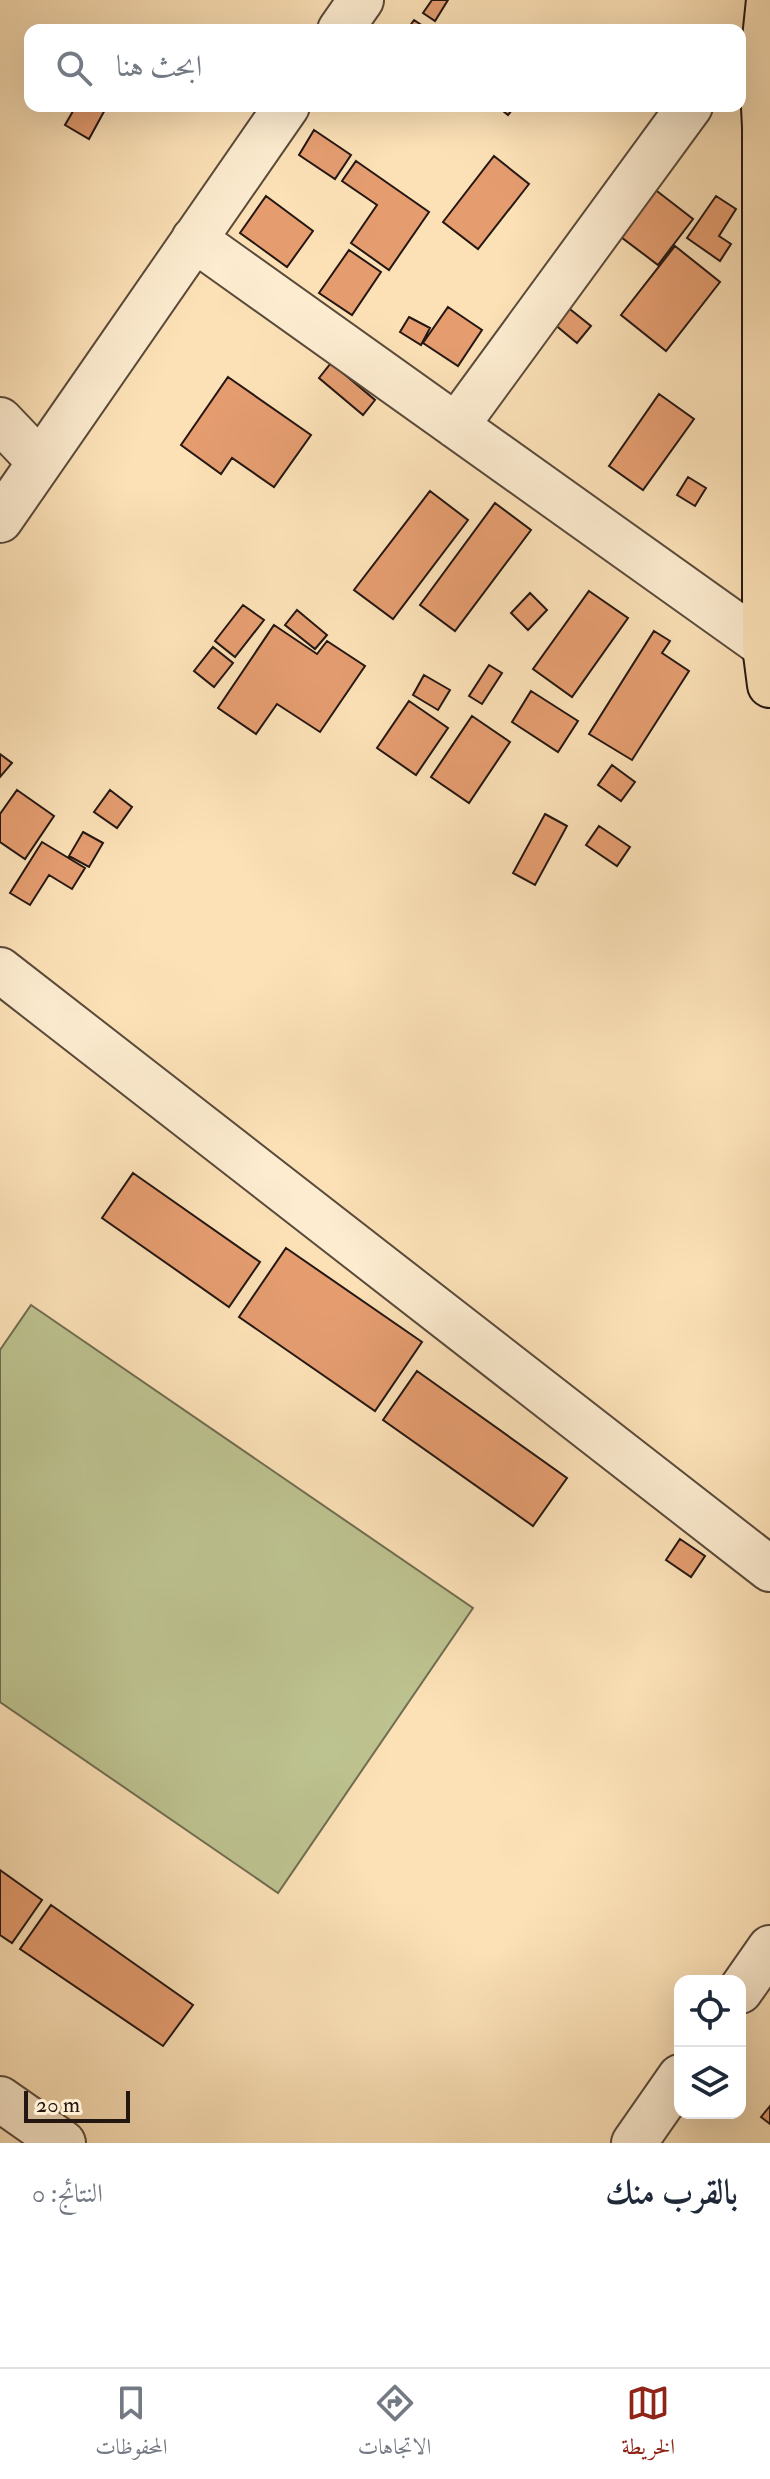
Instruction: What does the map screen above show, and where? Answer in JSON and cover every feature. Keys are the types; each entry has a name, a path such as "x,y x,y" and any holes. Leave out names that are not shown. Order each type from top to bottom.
{"highway":[{"path":"767,665 768,128 762,68 768,0"}],"street":[{"path":"344,24 361,0"},
{"path":"746,30 768,0"},
{"path":"0,520 283,112"},
{"path":"456,426 686,112"},
{"path":"194,239 456,426 767,665"},
{"path":"0,420 40,462"},
{"path":"0,970 770,1569"},
{"path":"746,1982 770,1948"},
{"path":"634,2143 674,2086"},
{"path":"0,2099 63,2143"}],"green space":[{"path":"31,1305 473,1608 278,1893 0,1702 0,1350"}],"building":[{"path":"432,0 448,0 435,21 423,13"},
{"path":"73,112 104,112 89,139 65,125"},
{"path":"314,130 351,155 335,179 299,155"},
{"path":"494,156 529,184 478,249 443,222"},
{"path":"356,161 429,212 389,270 351,243 377,205 342,181"},
{"path":"653,188 693,219 658,265 617,234"},
{"path":"266,196 313,231 287,267 240,233"},
{"path":"716,196 736,209 719,236 731,244 720,261 687,238"},
{"path":"675,246 720,282 666,351 621,315"},
{"path":"349,250 381,272 352,315 319,293"},
{"path":"566,306 591,326 577,343 553,323"},
{"path":"448,307 482,330 458,366 423,343"},
{"path":"409,317 430,328 421,345 400,332"},
{"path":"331,363 375,400 363,415 319,378"},
{"path":"228,377 311,435 274,487 232,458 221,474 181,445"},
{"path":"659,394 694,419 643,490 609,466"},
{"path":"688,477 706,488 695,506 677,495"},
{"path":"430,491 468,520 393,619 354,590"},
{"path":"495,503 531,530 455,631 420,605"},
{"path":"589,591 628,618 572,697 533,669"},
{"path":"530,593 547,610 528,630 511,613"},
{"path":"243,605 264,620 235,657 215,641"},
{"path":"297,610 327,635 315,649 285,625"},
{"path":"274,625 317,654 327,641 365,666 320,732 277,704 256,734 218,708"},
{"path":"654,631 670,641 662,653 689,671 632,760 589,734"},
{"path":"213,647 233,663 214,687 194,671"},
{"path":"489,665 502,673 482,704 469,696"},
{"path":"424,675 450,690 438,710 413,695"},
{"path":"531,691 578,721 558,752 512,722"},
{"path":"409,701 448,728 416,775 377,748"},
{"path":"472,716 510,742 469,803 431,777"},
{"path":"0,754 12,763 0,777"},
{"path":"612,765 635,782 621,801 598,785"},
{"path":"17,790 54,816 25,859 0,842 0,814"},
{"path":"110,790 132,807 117,828 94,812"},
{"path":"545,814 567,826 535,885 513,873"},
{"path":"599,826 630,847 617,866 586,845"},
{"path":"83,832 103,843 89,867 69,856"},
{"path":"42,842 85,868 72,889 49,875 30,905 10,893"},
{"path":"133,1173 260,1262 229,1307 102,1218"},
{"path":"286,1248 422,1342 375,1411 239,1317"},
{"path":"417,1371 567,1478 533,1526 383,1420"},
{"path":"680,1539 705,1556 691,1577 666,1560"},
{"path":"0,1870 42,1900 12,1943 0,1935"},
{"path":"51,1905 193,2005 163,2046 20,1949"},
{"path":"770,2106 770,2124 761,2117"}]}
